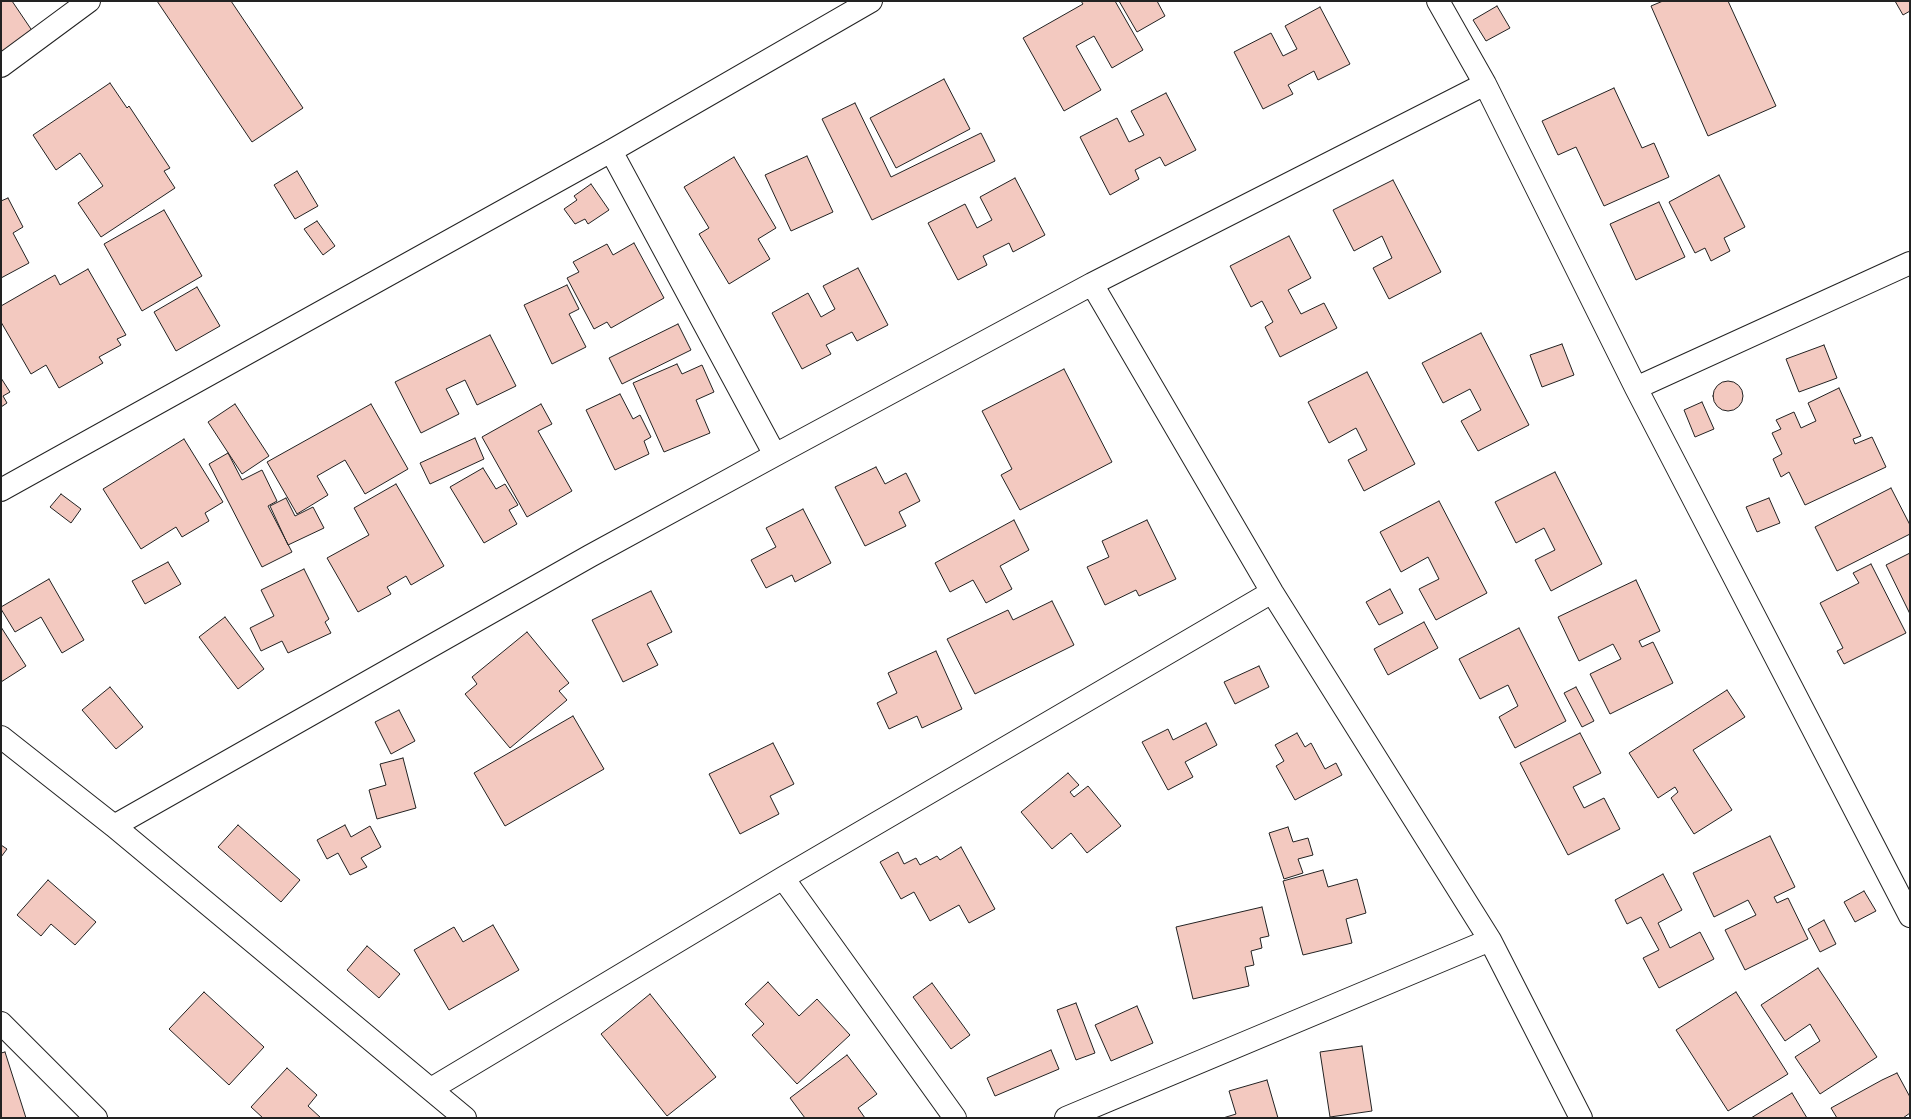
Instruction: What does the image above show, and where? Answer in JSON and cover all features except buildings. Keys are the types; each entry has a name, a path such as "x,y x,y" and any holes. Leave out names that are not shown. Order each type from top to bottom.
{"street":[{"path":"1,66 89,1"},
{"path":"1,490 612,151 871,1"},
{"path":"1438,1 1485,84 1636,388 1910,916"},
{"path":"114,826 590,556 775,455 1092,284 1485,84"},
{"path":"612,151 775,455"},
{"path":"1636,388 1910,263"},
{"path":"1092,284 1272,592 1490,940 1581,1118"},
{"path":"431,1089 783,878 1272,592"},
{"path":"1,737 114,826 465,1118"},
{"path":"783,878 955,1118"},
{"path":"1066,1118 1490,940"},
{"path":"1,1023 95,1117"}]}
